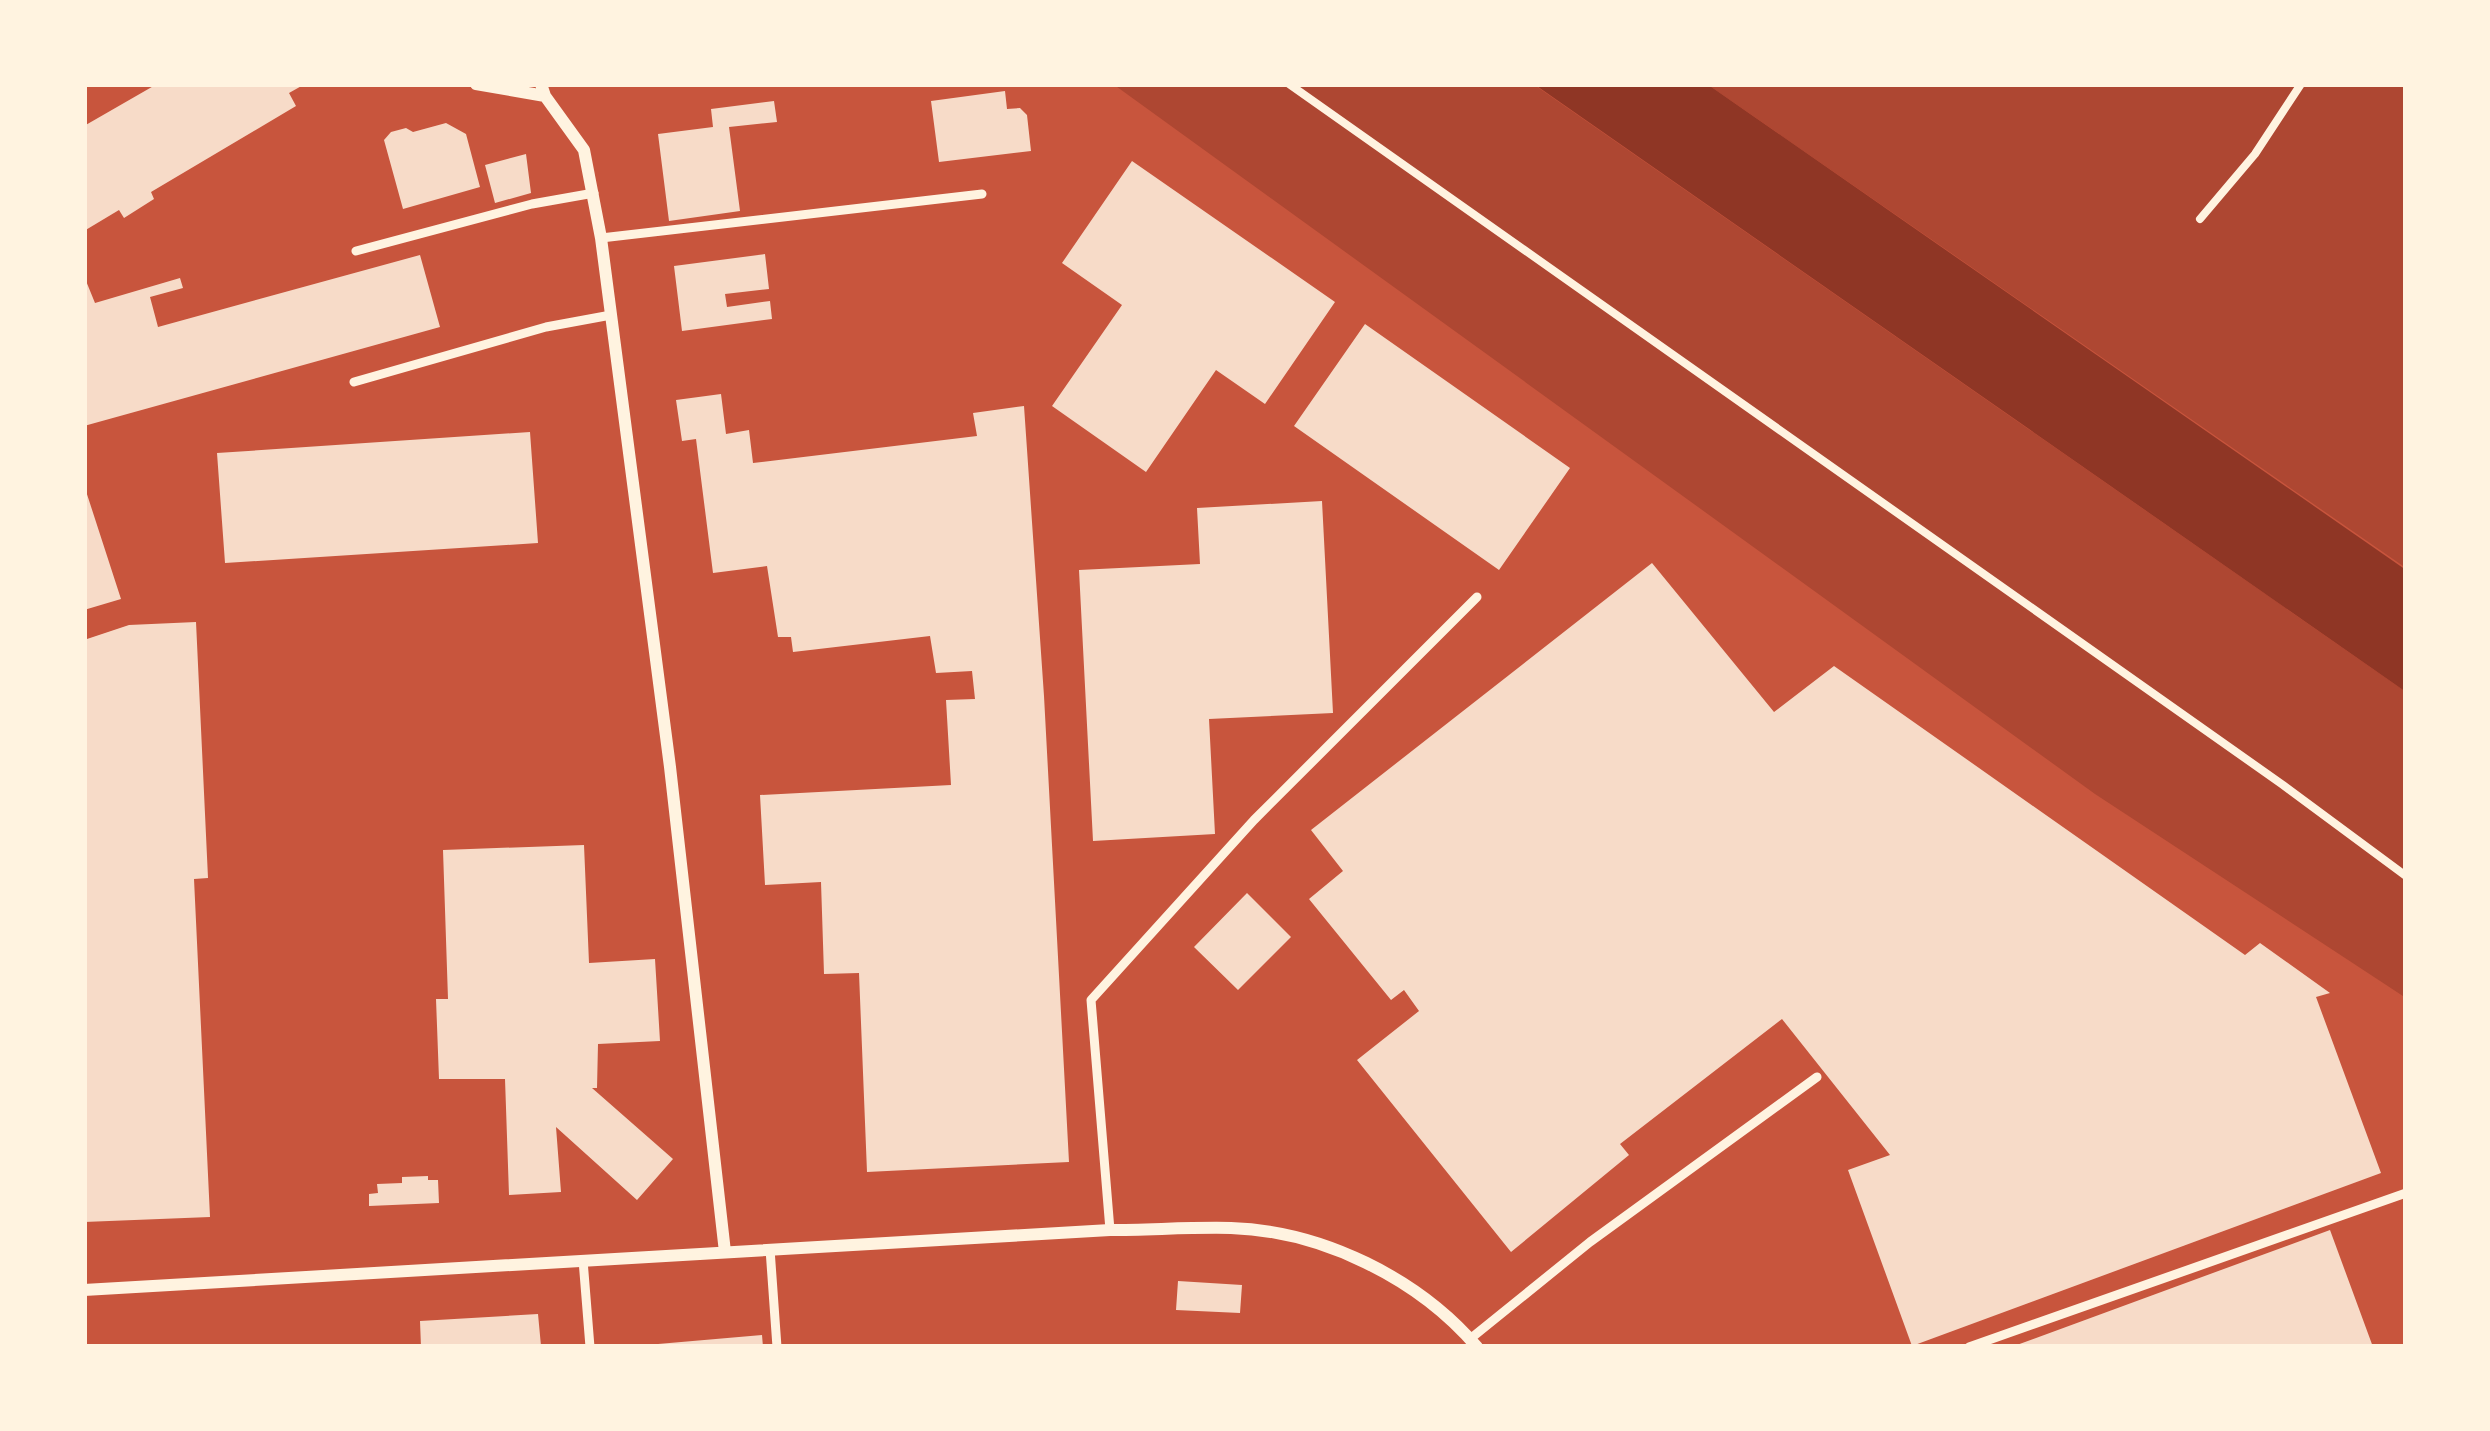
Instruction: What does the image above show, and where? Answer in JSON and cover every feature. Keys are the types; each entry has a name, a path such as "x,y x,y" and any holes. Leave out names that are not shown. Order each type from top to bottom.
{"street":[{"path":"476,84 543,90 584,151 593,193 670,767 724,1252"},
{"path":"84,1290 1110,1230 1235,1228 1308,1240 1359,1259 1439,1310 1473,1343"}],"lane":[{"path":"356,251 532,204 593,193"},
{"path":"601,238 982,194"},
{"path":"354,382 546,327 611,315"},
{"path":"1110,1230 1091,1000 1254,820 1477,597"},
{"path":"1473,1343 1590,1242 1817,1077"},
{"path":"1969,1347 2406,1193"},
{"path":"770,1249 777,1347"},
{"path":"583,1260 590,1347"}],"path":[{"path":"1289,84 2283,784 2406,876"},
{"path":"2200,219 2255,154 2301,84"}],"shaded area":[{"path":"1113,84 1533,84 2406,692 2406,998 2095,794"},
{"path":"1534,84 1707,84 2406,570 2406,692"},
{"path":"1707,84 2406,84 2406,568"}],"building":[{"path":"157,84 305,84 289,93 296,106 151,192 154,199 124,218 119,210 84,231 84,126"},
{"path":"1005,91 1007,109 1020,108 1027,115 1031,151 939,162 931,101"},
{"path":"774,101 777,122 729,127 740,211 669,221 658,134 713,127 711,109"},
{"path":"446,123 466,134 480,187 403,209 384,140 391,132"},
{"path":"526,154 531,193 495,203 485,165"},
{"path":"1132,161 1335,302 1265,404 1216,370 1146,472 1052,406 1122,305 1062,263"},
{"path":"765,254 769,289 725,294 727,307 770,301 772,319 682,331 674,266"},
{"path":"420,255 440,327 84,426 84,276 95,303 180,278 183,288 150,297 158,327"},
{"path":"1365,324 1570,468 1499,570 1294,426"},
{"path":"721,394 726,434 749,430 753,463 977,436 973,413 1024,406 1069,1162 867,1172 859,973 824,974 821,882 765,885 760,795 951,785 946,700 975,699 972,671 936,673 930,636 793,652 791,637 778,637 767,566 713,573 696,439 682,441 676,400"},
{"path":"530,432 538,543 225,563 217,453"},
{"path":"84,485 121,599 84,610"},
{"path":"1322,501 1333,713 1209,719 1215,834 1093,841 1079,570 1200,564 1197,508"},
{"path":"1652,563 1774,712 1834,666 2245,955 2260,943 2330,993 2316,997 2381,1173 1912,1346 1848,1170 1890,1155 1782,1019 1620,1144 1629,1155 1511,1252 1357,1060 1419,1011 1404,990 1391,1000 1309,899 1343,871 1311,830"},
{"path":"196,622 208,878 194,879 210,1217 84,1222 84,640 129,625"},
{"path":"584,845 589,963 655,959 660,1041 598,1044 597,1088 592,1088 673,1159 637,1200 556,1127 561,1192 509,1195 505,1079 439,1079 436,999 448,999 443,850"},
{"path":"1247,893 1291,937 1238,990 1194,947"},
{"path":"428,1176 428,1180 438,1180 439,1203 369,1206 369,1194 378,1193 377,1184"},
{"path":"2330,1230 2373,1347 2014,1347 2014,1346"},
{"path":"1178,1281 1242,1285 1240,1313 1176,1310"},
{"path":"538,1314 541,1346 421,1347 420,1321"},
{"path":"762,1335 763,1347 658,1347 658,1344"}]}
